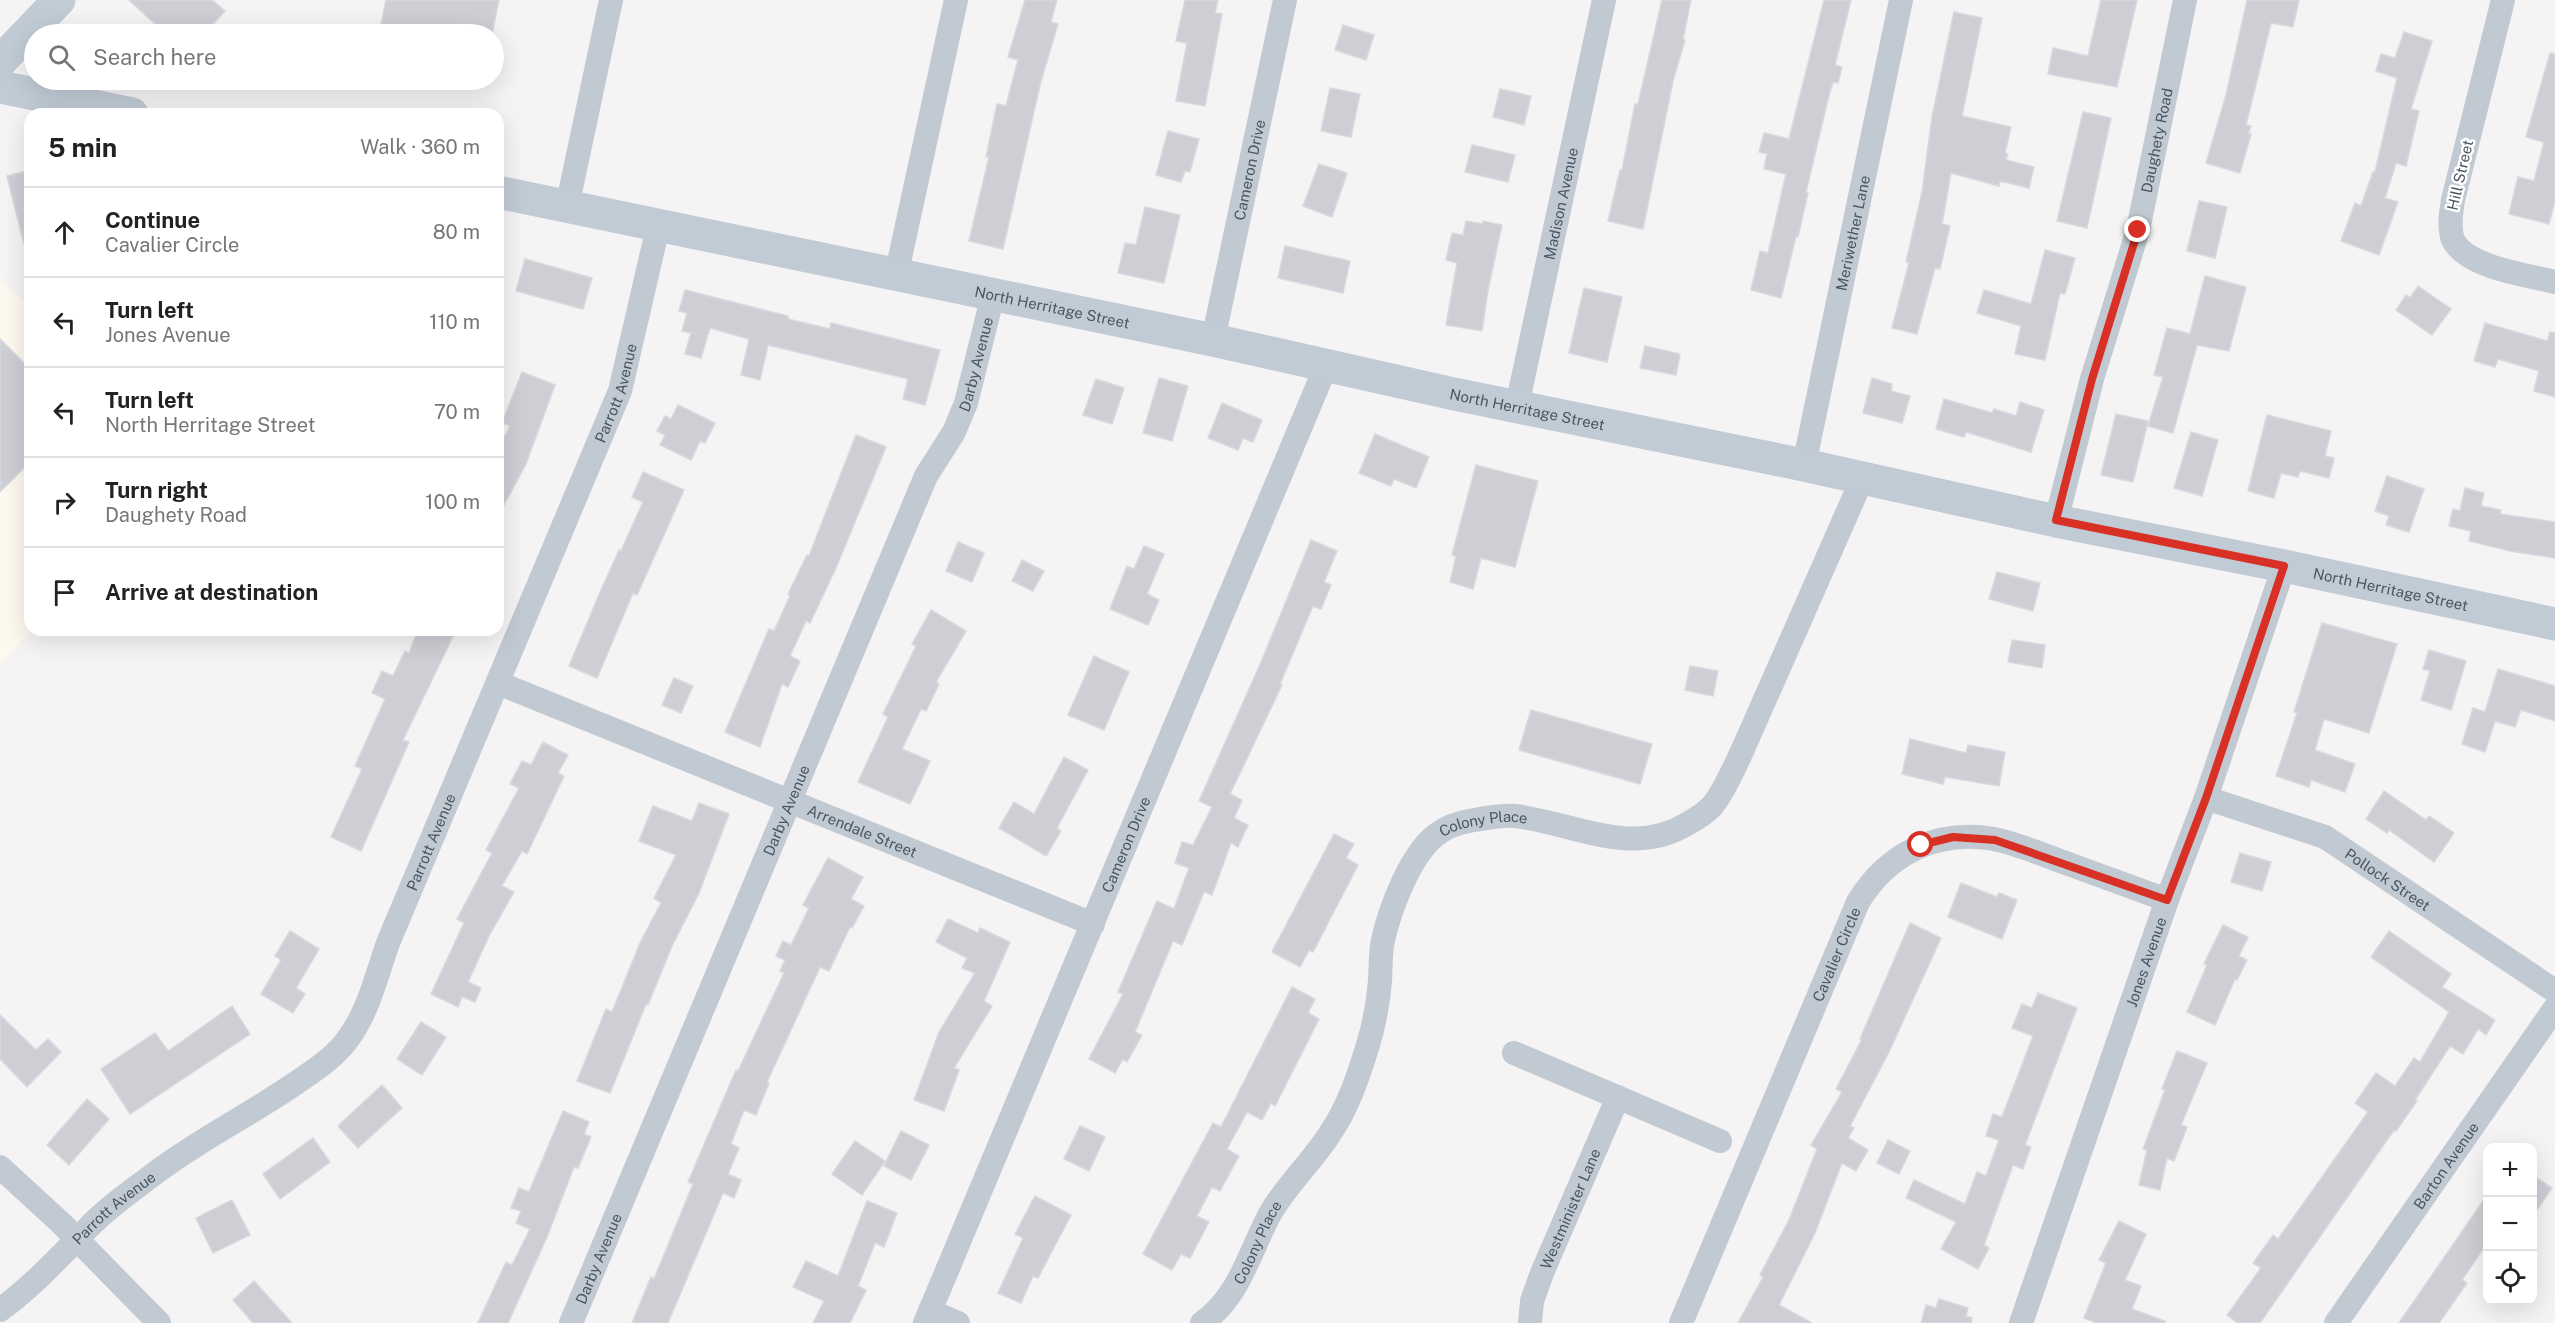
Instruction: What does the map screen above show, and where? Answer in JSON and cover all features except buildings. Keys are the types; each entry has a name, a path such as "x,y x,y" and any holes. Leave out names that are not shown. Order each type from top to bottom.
{"street":[{"path":"36,24 59,0"},
{"path":"567,207 611,0"},
{"path":"896,276 956,0"},
{"name":"Cameron Drive","path":"1213,340 1285,0"},
{"name":"Madison Avenue","path":"1517,406 1604,0"},
{"name":"Meriwether Lane","path":"1804,465 1901,0"},
{"name":"Daughety Road","path":"2056,520 2092,379 2138,230 2185,0"},
{"name":"Hill Street","path":"2503,0 2453,200 2450,219 2452,237 2460,252 2476,261 2555,282"},
{"path":"0,62 24,37"},
{"path":"0,87 103,108"},
{"name":"North Herritage Street","path":"504,193 1213,340 1326,366 2555,624"},
{"name":"Parrott Avenue","path":"0,1310 34,1282 91,1225 150,1176 190,1148 228,1128 320,1066 338,1051 351,1035 367,1002 388,943 620,392 658,226"},
{"name":"Darby Avenue","path":"571,1323 926,476 954,432 966,403 993,295"},
{"name":"Cameron Drive","path":"928,1317 1326,366"},
{"name":"Colony Place","path":"1202,1323 1214,1315 1234,1290 1251,1259 1270,1214 1287,1186 1304,1169 1331,1132 1347,1104 1376,1014 1383,941 1402,887 1420,851 1436,835 1452,827 1489,817 1513,816 1624,839 1644,840 1662,837 1711,807 1724,789 1743,749 1863,477"},
{"name":"Jones Avenue","path":"2021,1323 2167,900 2206,798 2284,566"},
{"name":"Arrendale Street","path":"498,683 1092,924"},
{"name":"Pollock Street","path":"2206,798 2325,837 2555,991"},
{"name":"Cavalier Circle","path":"1681,1323 1858,902 1884,868 1921,845 1936,840 1972,836 2014,845 2167,900"},
{"name":"Barton Avenue","path":"2336,1323 2555,1008"},
{"path":"1514,1053 1720,1141"},
{"name":"Westminister Lane","path":"1530,1323 1532,1301 1542,1273 1618,1097"},
{"path":"0,1167 78,1240 159,1323"},
{"path":"928,1317 958,1323"}],"shaded area":[{"path":"0,279 24,301 24,636 27,636 0,665"}],"route":[{"path":"1921,845 1953,837 1972,836 1995,840 2167,900 2206,798 2284,566 2056,520 2092,379 2138,230"}]}
